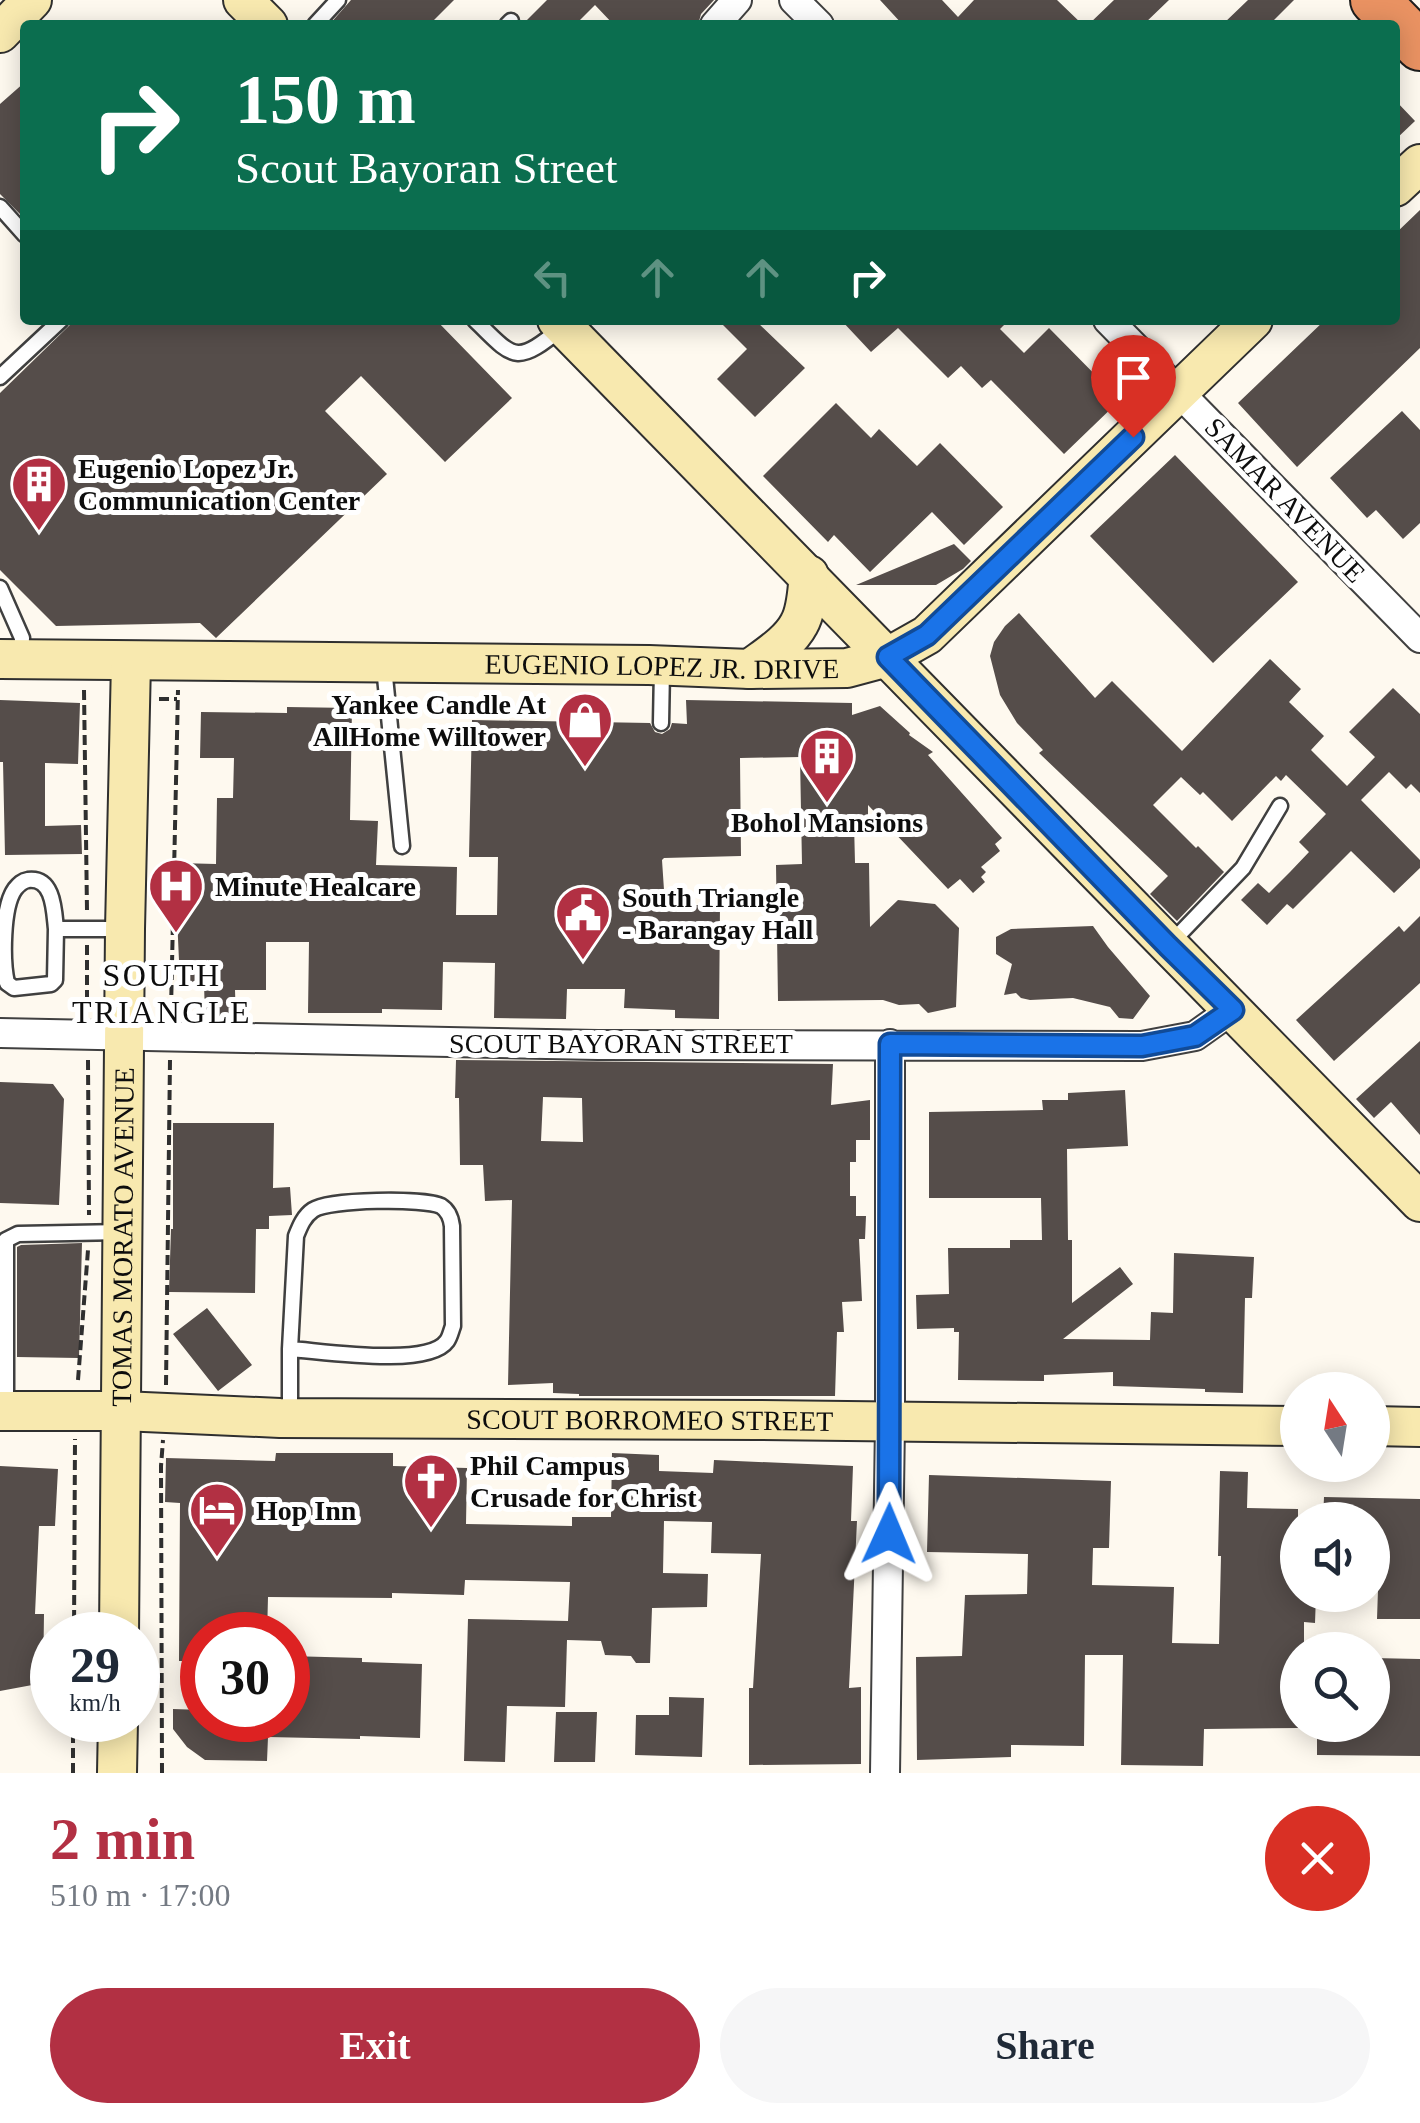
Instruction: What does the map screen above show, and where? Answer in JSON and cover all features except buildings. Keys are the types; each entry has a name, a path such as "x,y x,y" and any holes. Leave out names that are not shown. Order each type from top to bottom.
{"highway":[{"path":"1376,0 1395,20"},
{"path":"1400,25 1420,46"}],"street":[{"path":"0,33 32,0"},
{"path":"243,0 263,20"},
{"path":"719,20 737,0"},
{"path":"794,0 814,20"},
{"path":"1400,182 1420,164"},
{"path":"561,325 1420,1202"},
{"name":"SAMAR AVENUE","path":"1113,325 1420,638"},
{"name":"EUGENIO LOPEZ JR. DRIVE","path":"14,652 130,662 847,668 888,657 927,635 1248,325"},
{"path":"750,669 780,646 799,624 809,575"},
{"name":"TOMAS MORATO AVENUE","path":"119,1612 122,1412 106,1232 126,1036 130,662"},
{"name":"SCOUT BAYORAN STREET","path":"0,1033 598,1045 1142,1046 1195,1036 1233,1010"},
{"path":"885,1773 890,1044"},
{"name":"SCOUT BORROMEO STREET","path":"3,1411 290,1418 1280,1426"},
{"path":"1390,1426 1420,1427"},
{"path":"117,1773 118,1742"}],"lane":[{"path":"320,20 338,0"},
{"path":"0,208 20,230"},
{"path":"0,377 56,325"},
{"path":"480,325 507,352 516,353 542,345 559,325"},
{"path":"0,588 14,652"},
{"path":"384,662 402,846"},
{"path":"661,723 662,665"},
{"path":"1168,946 1243,868 1280,806"},
{"path":"29,880 47,887 54,905 56,929 55,980 51,984 14,988 7,983 7,911 18,884 29,880"},
{"path":"56,929 126,928"},
{"path":"290,1349 395,1357 424,1354 448,1341 453,1326 452,1226 445,1208 438,1204 350,1201 325,1204 312,1210 302,1222 296,1236 290,1349 290,1418"},
{"path":"3,1411 6,1240 18,1234 106,1232"}],"path":[{"path":"74,1612 76,1411 106,1232 88,1034 84,694"},
{"path":"162,1773 161,1466 166,1413 177,699"},
{"path":"72,1773 73,1742"}],"place":[{"name":"Eugenio Lopez Jr. Communication Center","path":"39,533"},
{"name":"Yankee Candle At AllHome Willtower","path":"585,769"},
{"name":"Bohol Mansions","path":"827,805"},
{"name":"Minute Healcare","path":"176,935"},
{"name":"South Triangle - Barangay Hall","path":"583,962"},
{"name":"Phil Campus Crusade for Christ","path":"431,1530"},
{"name":"Hop Inn","path":"217,1559"}],"district":[{"name":"SOUTH TRIANGLE","path":"162,994"}],"route":[{"path":"889,1534 890,1044 1142,1046 1195,1036 1233,1010 888,657 927,635 1133,437"}]}
